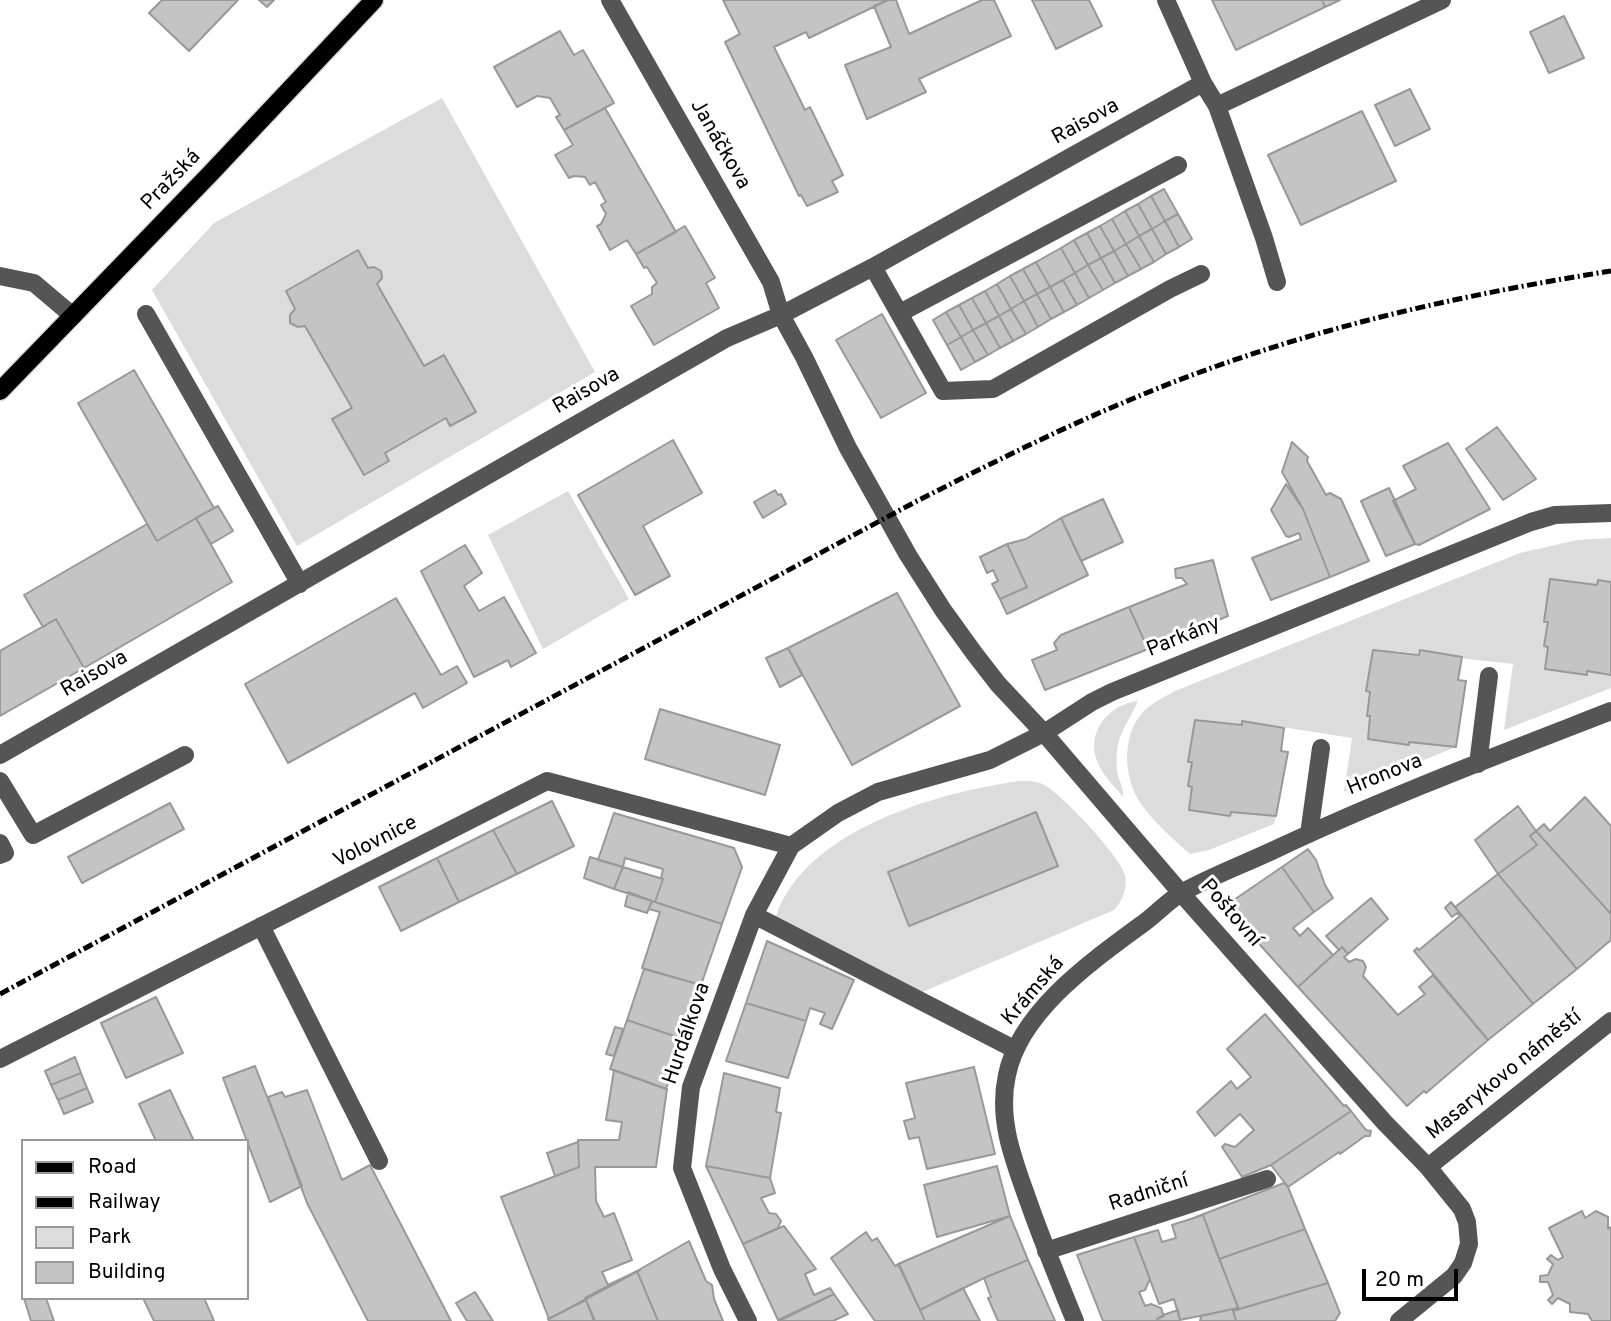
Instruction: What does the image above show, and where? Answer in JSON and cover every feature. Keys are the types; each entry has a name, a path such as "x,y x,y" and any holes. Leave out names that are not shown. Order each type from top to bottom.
{"main road":[{"name":"Pražská","path":"0,391 373,0"}],"street":[{"name":"Janáčkova","path":"610,0 771,282 781,315 848,448 908,555 974,653 998,684 1044,733"},
{"path":"1166,0 1203,83 1217,106 1278,282"},
{"path":"1217,106 1442,0"},
{"name":"Raisova","path":"0,755 727,338 781,315 873,267 1203,83"},
{"path":"900,313 1178,165"},
{"path":"873,267 943,391 993,389 1201,274"},
{"path":"0,276 34,283 73,316"},
{"path":"146,314 289,560 300,584"},
{"name":"Parkány","path":"791,846 838,813 878,792 973,766 1009,751 1112,692 1531,522 1555,515 1611,513"},
{"path":"1478,764 1489,676"},
{"name":"Hronova","path":"1181,893 1346,816 1611,711"},
{"name":"Poštovní","path":"1044,733 1385,1124"},
{"path":"1309,834 1321,748"},
{"path":"0,781 33,835 185,755"},
{"name":"Volovnice","path":"0,1059 547,781 791,846"},
{"path":"0,843 5,853 0,855"},
{"name":"Hurdálkova","path":"748,1321 722,1269 682,1168 691,1087 754,915 791,846"},
{"name":"Krámská","path":"1075,1321 1009,1149 1003,1102 1007,1074 1014,1049 1037,1016 1065,985 1181,893"},
{"path":"754,915 1014,1049"},
{"path":"261,926 379,1161"},
{"name":"Masarykovo náměstí","path":"1428,1167 1611,1021"},
{"name":"Masarykovo náměstí","path":"1385,1124 1428,1167 1462,1209 1467,1222 1469,1244 1462,1263 1454,1276 1408,1318"},
{"name":"Radniční","path":"1046,1251 1267,1179"}],"green space":[{"path":"442,98 595,372 297,546 152,290 214,223"},
{"path":"568,491 629,599 543,649 488,535"},
{"path":"1611,538 1611,582 1598,580 1597,585 1551,579 1544,621 1548,622 1544,646 1548,647 1545,669 1586,675 1587,671 1611,675 1611,688 1504,730 1513,664 1396,651 1366,691 1370,692 1368,739 1408,745 1409,742 1456,747 1344,792 1352,738 1243,721 1242,725 1195,720 1189,762 1192,762 1188,786 1192,787 1189,810 1230,816 1231,812 1276,816 1274,824 1209,850 1190,854 1154,820 1137,797 1128,771 1128,743 1132,730 1147,708 1175,691 1520,553 1577,540"},
{"path":"1138,701 1117,749 1117,770 1123,797 1099,766 1094,750 1095,740 1097,730 1109,714 1127,703"},
{"path":"1020,781 1040,783 1054,792 1113,855 1126,880 1124,894 1114,910 920,993 788,926 776,916 792,886 815,860 845,838 879,820 915,806 952,794"}],"building":[{"path":"162,0 238,0 189,51 149,13"},
{"path":"259,0 274,0 267,7"},
{"path":"723,0 888,0 809,38 806,32 774,47 805,110 810,107 843,175 832,181 838,192 807,206 801,195 799,196 725,42 740,34"},
{"path":"888,0 896,0 909,34 982,0 994,0 1011,36 919,79 926,92 867,119 845,65 891,47 874,6"},
{"path":"1032,0 1089,0 1102,26 1056,49"},
{"path":"1212,0 1322,0 1325,7 1236,50"},
{"path":"1322,0 1340,0 1325,7"},
{"path":"1564,16 1584,58 1549,73 1530,32"},
{"path":"560,31 574,55 583,50 614,103 564,130 556,117 560,115 550,98 537,96 517,107 494,67"},
{"path":"1410,89 1430,129 1395,146 1375,105"},
{"path":"605,108 676,232 636,254 627,240 610,250 597,226 606,214 601,205 606,202 595,182 590,185 585,177 569,178 555,155 573,145 564,130"},
{"path":"1362,111 1396,181 1301,225 1268,155"},
{"path":"1164,189 1178,214 1165,221 1151,196"},
{"path":"1151,196 1165,221 1152,229 1138,204"},
{"path":"1138,204 1152,229 1139,236 1125,211"},
{"path":"1125,211 1139,236 1126,244 1112,219"},
{"path":"1178,214 1192,239 1179,247 1165,221"},
{"path":"1112,219 1126,244 1114,251 1100,226"},
{"path":"1165,221 1179,247 1166,254 1152,229"},
{"path":"685,226 715,278 706,283 719,308 654,345 631,306 652,294 652,287 657,283 636,254"},
{"path":"1100,226 1114,251 1101,258 1087,233"},
{"path":"1152,229 1166,254 1154,262 1139,236"},
{"path":"1087,233 1101,258 1088,265 1074,240"},
{"path":"1139,236 1154,262 1141,269 1126,244"},
{"path":"1074,240 1088,265 1075,273 1061,248"},
{"path":"1126,244 1141,269 1128,276 1114,251"},
{"path":"1061,248 1075,273 1050,287 1036,262"},
{"path":"358,250 368,268 374,267 381,271 382,278 377,284 424,366 444,355 476,412 450,426 446,418 385,453 389,461 364,475 332,419 352,408 305,326 298,327 290,323 290,315 295,309 286,291"},
{"path":"1114,251 1128,276 1115,283 1101,258"},
{"path":"1101,258 1115,283 1103,290 1088,265"},
{"path":"1036,262 1050,287 1037,294 1023,269"},
{"path":"1088,265 1103,290 1089,298 1075,273"},
{"path":"1023,269 1037,294 1024,301 1010,276"},
{"path":"1075,273 1089,298 1077,305 1063,280"},
{"path":"1010,276 1024,301 1011,309 997,284"},
{"path":"1063,280 1077,305 1064,312 1050,287"},
{"path":"997,284 1011,309 999,316 985,291"},
{"path":"1050,287 1064,312 1051,319 1037,294"},
{"path":"985,291 999,316 986,323 972,298"},
{"path":"1037,294 1051,319 1038,327 1024,301"},
{"path":"972,298 986,323 973,330 959,305"},
{"path":"1024,301 1038,327 1026,334 1011,309"},
{"path":"959,305 973,330 961,337 946,312"},
{"path":"1011,309 1026,334 1013,341 999,316"},
{"path":"946,312 961,337 947,345 933,320"},
{"path":"882,314 926,393 881,418 836,340"},
{"path":"999,316 1013,341 1000,348 986,323"},
{"path":"986,323 1000,348 988,355 973,330"},
{"path":"973,330 988,355 975,362 961,337"},
{"path":"961,337 975,362 961,370 947,345"},
{"path":"134,370 214,508 157,541 78,403"},
{"path":"1497,427 1536,479 1503,500 1466,449"},
{"path":"673,440 702,493 643,526 670,576 635,595 578,495"},
{"path":"1292,442 1308,457 1307,461 1326,495 1330,493 1341,499 1369,561 1330,577 1303,509 1282,472"},
{"path":"1448,443 1490,509 1419,545 1415,544 1393,501 1416,489 1403,466"},
{"path":"1286,484 1303,509 1330,577 1271,600 1252,558 1301,539 1299,533 1286,536 1271,510"},
{"path":"1389,488 1415,544 1386,556 1361,501"},
{"path":"775,490 778,495 781,494 786,504 763,518 754,502"},
{"path":"1103,499 1123,542 1081,561 1061,518"},
{"path":"218,506 233,531 211,544 196,518"},
{"path":"196,518 232,582 84,668 56,619 43,627 24,595 147,524 157,541"},
{"path":"1061,518 1088,575 1007,614 1000,599 1027,587 1007,544 1026,539"},
{"path":"1007,544 1027,587 1000,599 992,584 998,581 993,570 987,573 980,557"},
{"path":"465,545 482,573 464,586 479,611 504,597 536,653 511,667 508,660 474,677 421,571"},
{"path":"1213,560 1228,616 1148,649 1129,607 1187,584 1182,578 1176,578 1175,569"},
{"path":"1550,579 1597,585 1598,580 1611,582 1611,675 1587,671 1587,675 1545,669 1548,647 1544,646 1548,622 1544,622"},
{"path":"897,593 960,706 852,765 788,648"},
{"path":"396,598 441,675 457,666 467,683 423,708 415,693 288,763 245,684"},
{"path":"1129,607 1148,649 1045,690 1032,660 1057,650 1054,643 1061,635"},
{"path":"56,619 84,668 0,716 0,651"},
{"path":"788,648 802,675 780,687 766,658"},
{"path":"1373,650 1419,655 1420,650 1462,657 1458,680 1466,681 1456,747 1409,742 1409,745 1368,739 1370,692 1366,691"},
{"path":"660,709 780,745 765,795 645,759"},
{"path":"1195,720 1242,725 1242,721 1284,728 1281,751 1288,752 1276,816 1231,812 1230,816 1189,810 1192,787 1188,786 1192,762 1188,762"},
{"path":"1585,797 1611,826 1611,914 1536,831 1544,824 1550,831"},
{"path":"552,801 574,846 517,874 493,830"},
{"path":"170,803 184,829 82,883 68,857"},
{"path":"1518,806 1536,831 1530,836 1537,845 1498,874 1475,840"},
{"path":"1036,812 1058,866 909,926 888,872"},
{"path":"614,813 734,848 742,867 722,924 655,902 663,879 663,869 625,858 623,867 598,860"},
{"path":"493,830 517,874 459,902 437,858"},
{"path":"1536,831 1611,914 1611,940 1577,969 1498,874 1537,845 1530,836"},
{"path":"1308,849 1316,860 1333,898 1314,912 1282,867"},
{"path":"590,857 623,867 614,889 584,878"},
{"path":"437,858 459,902 401,931 379,887"},
{"path":"623,867 663,879 655,902 614,889"},
{"path":"1282,867 1314,912 1293,928 1300,936 1308,928 1333,955 1298,987 1225,906"},
{"path":"1498,874 1577,969 1533,1004 1455,907"},
{"path":"628,892 652,901 647,913 625,906"},
{"path":"1371,898 1388,919 1348,954 1342,947 1339,950 1326,936"},
{"path":"652,901 722,924 701,985 642,968 660,912 649,909"},
{"path":"1451,902 1533,1004 1488,1040 1414,951 1417,948 1419,950 1460,916 1457,913 1452,917 1445,908"},
{"path":"767,941 854,980 832,1029 820,1024 825,1013 810,1008 806,1021 746,1003"},
{"path":"1342,947 1348,954 1344,957 1349,962 1356,959 1363,961 1366,967 1363,976 1398,1015 1425,994 1419,987 1433,975 1488,1040 1407,1106 1298,987"},
{"path":"644,969 701,985 683,1039 627,1020"},
{"path":"156,997 183,1053 126,1078 101,1023"},
{"path":"746,1003 806,1021 788,1078 726,1061"},
{"path":"1265,1014 1351,1111 1271,1165 1242,1177 1222,1147 1225,1144 1235,1147 1254,1130 1240,1114 1215,1136 1197,1112 1231,1081 1237,1089 1251,1077 1227,1049"},
{"path":"627,1020 683,1039 666,1089 610,1069"},
{"path":"615,1027 623,1029 614,1056 606,1054"},
{"path":"75,1057 81,1073 51,1085 45,1071"},
{"path":"255,1066 302,1186 270,1202 223,1078"},
{"path":"974,1067 995,1154 927,1169 919,1137 909,1139 904,1121 915,1118 906,1083"},
{"path":"614,1070 667,1089 656,1167 595,1167 596,1201 604,1217 614,1213 632,1260 602,1272 608,1285 640,1270 549,1319 501,1197 579,1167 578,1140 619,1140 622,1122 606,1120"},
{"path":"81,1073 87,1088 58,1100 51,1085"},
{"path":"724,1073 780,1088 776,1112 781,1113 770,1178 706,1166"},
{"path":"87,1088 93,1102 64,1114 58,1100"},
{"path":"170,1090 193,1139 155,1139 139,1104"},
{"path":"307,1090 342,1180 370,1165 451,1321 368,1321 307,1203 268,1097 282,1092 285,1097"},
{"path":"1351,1111 1366,1130 1371,1131 1370,1136 1365,1136 1340,1154 1339,1152 1288,1187 1271,1165"},
{"path":"578,1142 579,1167 555,1176 547,1153"},
{"path":"706,1166 770,1178 775,1193 761,1198 769,1213 776,1214 781,1221 778,1228 743,1244"},
{"path":"997,1166 1010,1216 937,1237 924,1185"},
{"path":"1284,1183 1305,1229 1219,1259 1203,1215 1196,1217"},
{"path":"1582,1211 1585,1218 1596,1211 1608,1217 1608,1229 1611,1227 1611,1321 1592,1321 1588,1314 1570,1312 1570,1304 1558,1298 1552,1304 1548,1300 1553,1295 1548,1282 1540,1282 1540,1276 1548,1275 1553,1264 1547,1259 1551,1255 1558,1260 1563,1257 1549,1228"},
{"path":"1203,1215 1238,1308 1180,1320 1174,1299 1159,1304 1134,1237 1158,1230 1162,1242 1176,1238 1172,1225"},
{"path":"1010,1216 1028,1260 984,1278 920,1310 898,1264"},
{"path":"784,1226 816,1269 805,1274 814,1295 830,1288 834,1294 778,1320 743,1244"},
{"path":"1305,1229 1328,1283 1239,1309 1219,1259"},
{"path":"866,1232 872,1241 877,1238 895,1266 899,1264 925,1321 875,1321 831,1258"},
{"path":"1134,1237 1150,1279 1145,1290 1139,1292 1145,1306 1151,1304 1161,1308 1164,1316 1157,1319 1158,1321 1103,1321 1077,1255"},
{"path":"689,1241 706,1281 712,1285 714,1299 723,1321 658,1321 637,1271"},
{"path":"1028,1260 1055,1321 998,1321 988,1298 991,1297 984,1278"},
{"path":"637,1271 658,1321 595,1321 585,1298"},
{"path":"1328,1283 1340,1313 1335,1321 1236,1321 1233,1311"},
{"path":"963,1288 980,1321 925,1321 920,1310"},
{"path":"475,1292 493,1321 467,1321 456,1303"},
{"path":"834,1294 848,1314 833,1321 779,1321"},
{"path":"25,1300 47,1300 54,1321 31,1321"},
{"path":"144,1300 205,1300 214,1321 154,1321"},
{"path":"586,1300 594,1321 549,1321 548,1319"},
{"path":"1233,1309 1236,1321 1200,1321 1201,1316"},
{"path":"1178,1310 1180,1321 1157,1319 1163,1315"}],"railway":[{"path":"0,994 917,501 1078,423 1132,399 1248,355 1367,320 1488,293 1611,271"}]}
